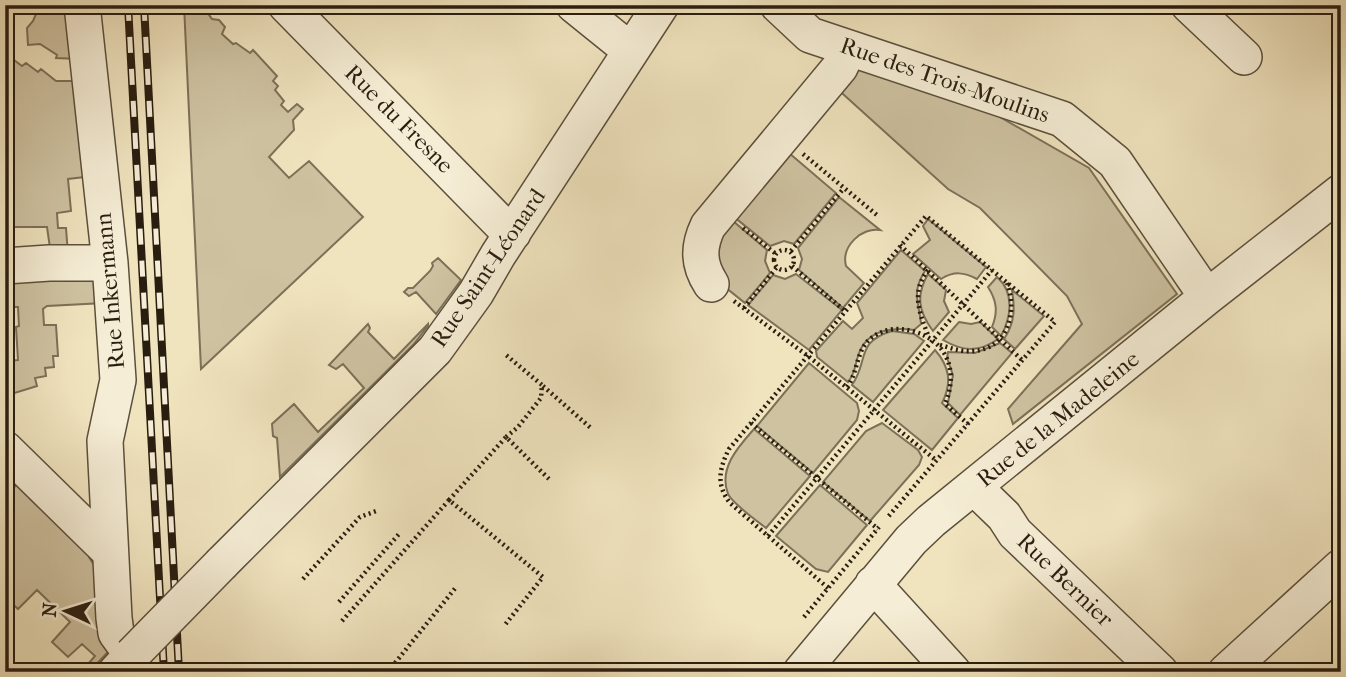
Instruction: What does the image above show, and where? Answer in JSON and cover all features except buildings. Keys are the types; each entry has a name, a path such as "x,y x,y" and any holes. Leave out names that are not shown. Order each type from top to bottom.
{"street":[{"name":"Rue Inkermann","path":"82,5 110,263 118,380 105,441 104,557 116,633 124,659"},
{"name":"Rue du Fresne","path":"286,5 503,226 513,233"},
{"path":"574,5 631,51"},
{"name":"Rue Saint-Léonard","path":"124,659 435,350 476,293 662,5"},
{"name":"Rue des Trois-Moulins","path":"778,5 810,35 1062,119 1115,162 1207,297"},
{"path":"1188,5 1244,57"},
{"path":"711,284 705,274 700,251 708,226 840,67 849,48"},
{"name":"Rue de la Madeleine","path":"801,672 911,540 1207,297 1341,192"},
{"path":"5,266 110,263"},
{"path":"5,449 104,557"},
{"name":"Rue Bernier","path":"974,487 1004,516 1015,533 1160,672"},
{"path":"1226,672 1341,567"},
{"path":"873,584 953,672"}],"path":[{"path":"782,136 878,216"},
{"path":"791,251 844,188"},
{"path":"721,209 776,254"},
{"path":"803,620 1055,322 926,216 729,449 720,469 721,488 730,503 828,588"},
{"path":"900,245 1023,360"},
{"path":"782,250 791,251 794,258 792,266 785,270 777,267 774,259 776,254 782,250"},
{"path":"792,266 845,312"},
{"path":"744,308 777,267"},
{"path":"928,270 919,285 917,297 918,308 931,338"},
{"path":"768,536 931,338 992,270"},
{"path":"847,387 855,377 864,345 878,334 896,329 931,338 939,344 970,351 990,346 1007,331 1013,310 1007,282"},
{"path":"711,284 808,356 937,461"},
{"path":"939,344 951,379 945,404 968,424"},
{"path":"506,355 592,429"},
{"path":"342,621 506,437 518,427 541,398 542,385"},
{"path":"751,423 878,529"},
{"path":"506,437 549,479"},
{"path":"449,500 543,577 504,626"},
{"path":"303,579 360,517 379,510"},
{"path":"339,601 399,534"},
{"path":"395,663 457,586"}],"shaded area":[{"path":"40,5 74,5 79,59 56,58 57,55 40,44 28,45 27,28"},
{"path":"184,5 209,5 205,9 212,19 219,20 225,27 222,34 250,53 253,50 277,76 273,81 278,86 275,90 284,101 281,105 288,112 297,104 303,109 293,120 294,130 269,157 289,178 309,161 363,217 201,369"},
{"path":"10,57 22,66 26,63 38,72 41,69 56,81 79,81 94,176 68,179 71,211 57,213 58,228 66,228 68,254 51,255 47,227 11,227 5,221 5,63"},
{"path":"855,67 965,97 1089,168 1177,294 1013,424 1008,409 1082,324 1067,296 980,208 948,189 833,85"},
{"path":"782,147 836,193 794,244 784,241 770,246 728,212"},
{"path":"839,197 880,230 860,235 850,245 845,259 846,266 864,283 843,308 799,270 802,259 798,248"},
{"path":"726,215 767,250 765,261 770,273 745,303 720,283 714,272"},
{"path":"928,219 986,267 977,279 959,273 941,279 913,254 930,240 923,226"},
{"path":"901,250 925,271 917,291 921,324 914,330 888,330 873,336 862,347 848,382 817,357 816,351 843,321 852,329 863,318 857,303"},
{"path":"438,258 461,280 436,314 416,292 409,296 404,292 413,288 430,271 432,263"},
{"path":"102,271 104,303 47,306 43,309 44,325 56,325 58,356 53,356 54,367 45,368 46,376 35,378 37,386 5,396 5,361 18,360 16,327 19,326 18,307 5,307 5,276"},
{"path":"796,274 842,310 809,350 748,305 773,275 785,279"},
{"path":"928,274 946,290 944,301 949,312 933,331 924,317 920,303"},
{"path":"997,277 1007,290 1010,305 1001,336 992,327 996,307 988,287"},
{"path":"1012,290 1044,316 1015,349 1004,339 1013,315"},
{"path":"959,322 980,322 998,339 984,347 970,349 943,340"},
{"path":"368,324 368,332 394,359 428,326 413,345 280,477 277,438 273,436 272,424 294,404 318,432 364,388 343,364 336,369 329,365"},
{"path":"892,331 914,334 924,341 873,402 852,385 868,347 880,335"},
{"path":"1000,343 1012,353 960,415 948,403 953,375 947,358 948,352 975,353"},
{"path":"935,350 948,375 942,403 958,418 932,450 883,410"},
{"path":"809,363 857,403 859,411 857,420 813,473 757,426"},
{"path":"882,423 918,450 922,457 919,465 870,521 823,482 866,431"},
{"path":"754,429 810,476 766,528 735,503 728,494 726,484 732,458"},
{"path":"19,482 43,511 97,546 89,557 102,578 109,651 89,672 82,671 95,656 82,644 68,657 52,642 70,622 37,590 18,609 5,597 5,497"},
{"path":"820,485 867,525 828,572 816,569 776,536"}],"railway":[{"path":"128,5 164,672"},
{"path":"144,5 179,672"}]}
